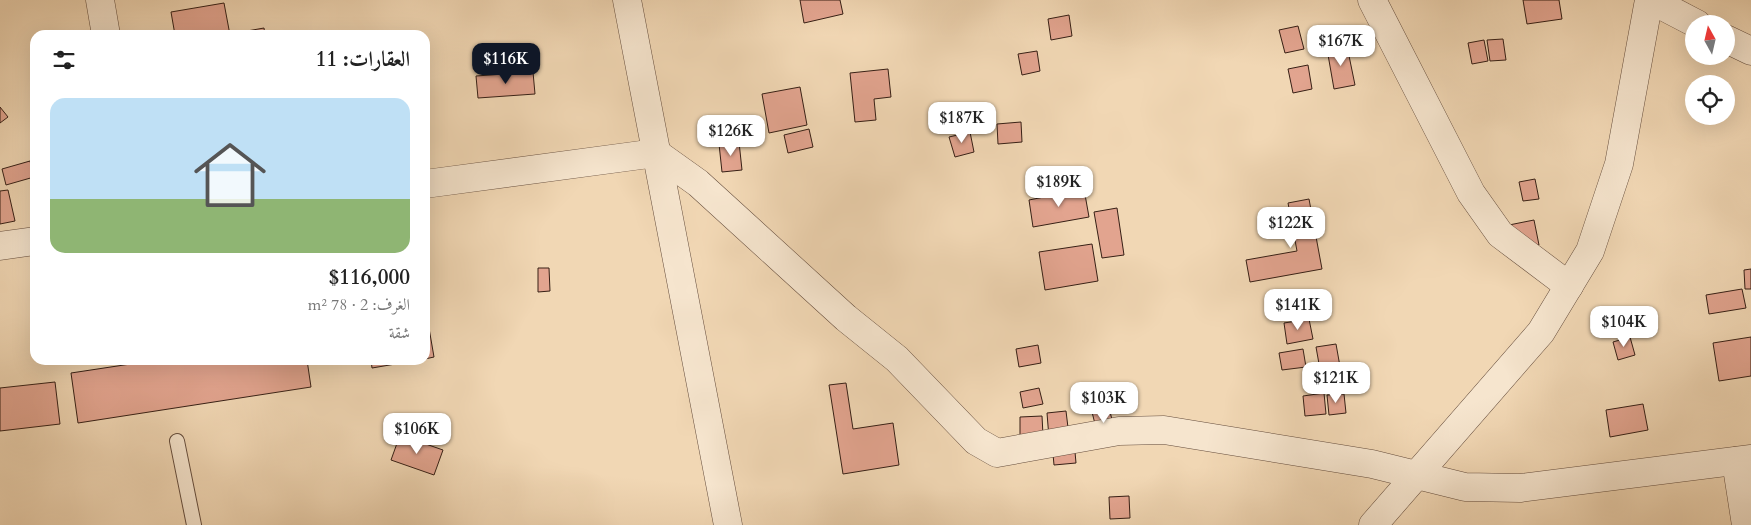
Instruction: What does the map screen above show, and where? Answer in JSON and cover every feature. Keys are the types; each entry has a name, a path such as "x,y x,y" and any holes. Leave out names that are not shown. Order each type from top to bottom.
{"street":[{"path":"100,0 105,30"},
{"path":"627,0 728,525"},
{"path":"1372,0 1471,193 1500,234 1569,286"},
{"path":"1373,525 1415,474 1541,332 1590,251 1619,164 1650,0 1685,18"},
{"path":"1735,43 1751,51"},
{"path":"430,183 656,153 698,183 846,318 897,359 976,441 997,453 1120,431 1164,430 1372,464 1465,487 1520,488 1743,460 1746,525"},
{"path":"0,246 30,242"}],"lane":[{"path":"177,441 194,525"}],"building":[{"path":"800,0 840,0 843,14 804,23"},
{"path":"1523,0 1559,0 1562,19 1527,24"},
{"path":"224,3 229,30 174,30 171,12"},
{"path":"1069,15 1072,36 1051,40 1048,19"},
{"path":"1298,26 1304,49 1285,53 1279,30"},
{"path":"1503,39 1506,60 1490,61 1487,40"},
{"path":"1484,40 1488,61 1472,64 1468,43"},
{"path":"1347,46 1355,85 1334,89 1327,49"},
{"path":"1037,51 1040,71 1022,75 1018,54"},
{"path":"1308,65 1312,89 1293,93 1288,69"},
{"path":"888,69 891,97 874,99 876,120 855,122 850,73"},
{"path":"533,72 535,94 478,98 476,76"},
{"path":"800,87 807,125 769,133 762,94"},
{"path":"0,107 8,117 0,123"},
{"path":"1021,122 1022,142 998,144 997,124"},
{"path":"809,129 813,147 788,153 784,135"},
{"path":"970,132 974,152 955,157 949,137"},
{"path":"739,142 742,170 722,172 719,144"},
{"path":"30,161 30,178 6,185 2,169"},
{"path":"1535,179 1539,199 1523,201 1519,182"},
{"path":"1084,189 1089,217 1033,227 1029,200"},
{"path":"8,190 15,221 0,224 0,191"},
{"path":"1309,199 1322,269 1250,282 1246,260 1297,251 1288,203"},
{"path":"1117,208 1124,255 1102,258 1094,212"},
{"path":"1534,220 1539,245 1503,251 1499,227"},
{"path":"1092,244 1098,281 1045,290 1039,252"},
{"path":"538,268 549,268 550,291 538,292"},
{"path":"1751,269 1751,289 1745,289 1744,270"},
{"path":"1742,289 1746,308 1709,314 1706,295"},
{"path":"1309,319 1313,339 1287,344 1284,323"},
{"path":"430,334 434,357 430,358"},
{"path":"1630,337 1635,355 1618,360 1613,342"},
{"path":"1751,337 1751,376 1719,381 1713,343"},
{"path":"1336,344 1344,389 1324,392 1316,347"},
{"path":"1038,345 1041,363 1019,367 1016,349"},
{"path":"1303,349 1306,367 1282,370 1279,353"},
{"path":"124,365 308,365 311,387 78,423 71,373"},
{"path":"372,365 390,365 372,368"},
{"path":"55,382 60,424 0,431 0,388"},
{"path":"846,383 853,429 893,423 899,465 843,474 829,385"},
{"path":"1039,388 1043,404 1023,408 1020,392"},
{"path":"1324,393 1326,414 1305,416 1303,396"},
{"path":"1344,394 1346,413 1329,415 1327,395"},
{"path":"1108,404 1117,439 1100,444 1091,408"},
{"path":"1643,404 1648,430 1610,437 1606,410"},
{"path":"1066,411 1069,436 1049,438 1047,413"},
{"path":"1042,416 1043,435 1020,436 1020,417"},
{"path":"400,435 443,450 434,475 391,460"},
{"path":"1074,441 1076,463 1054,465 1052,443"},
{"path":"1129,496 1130,518 1110,519 1109,497"}]}
